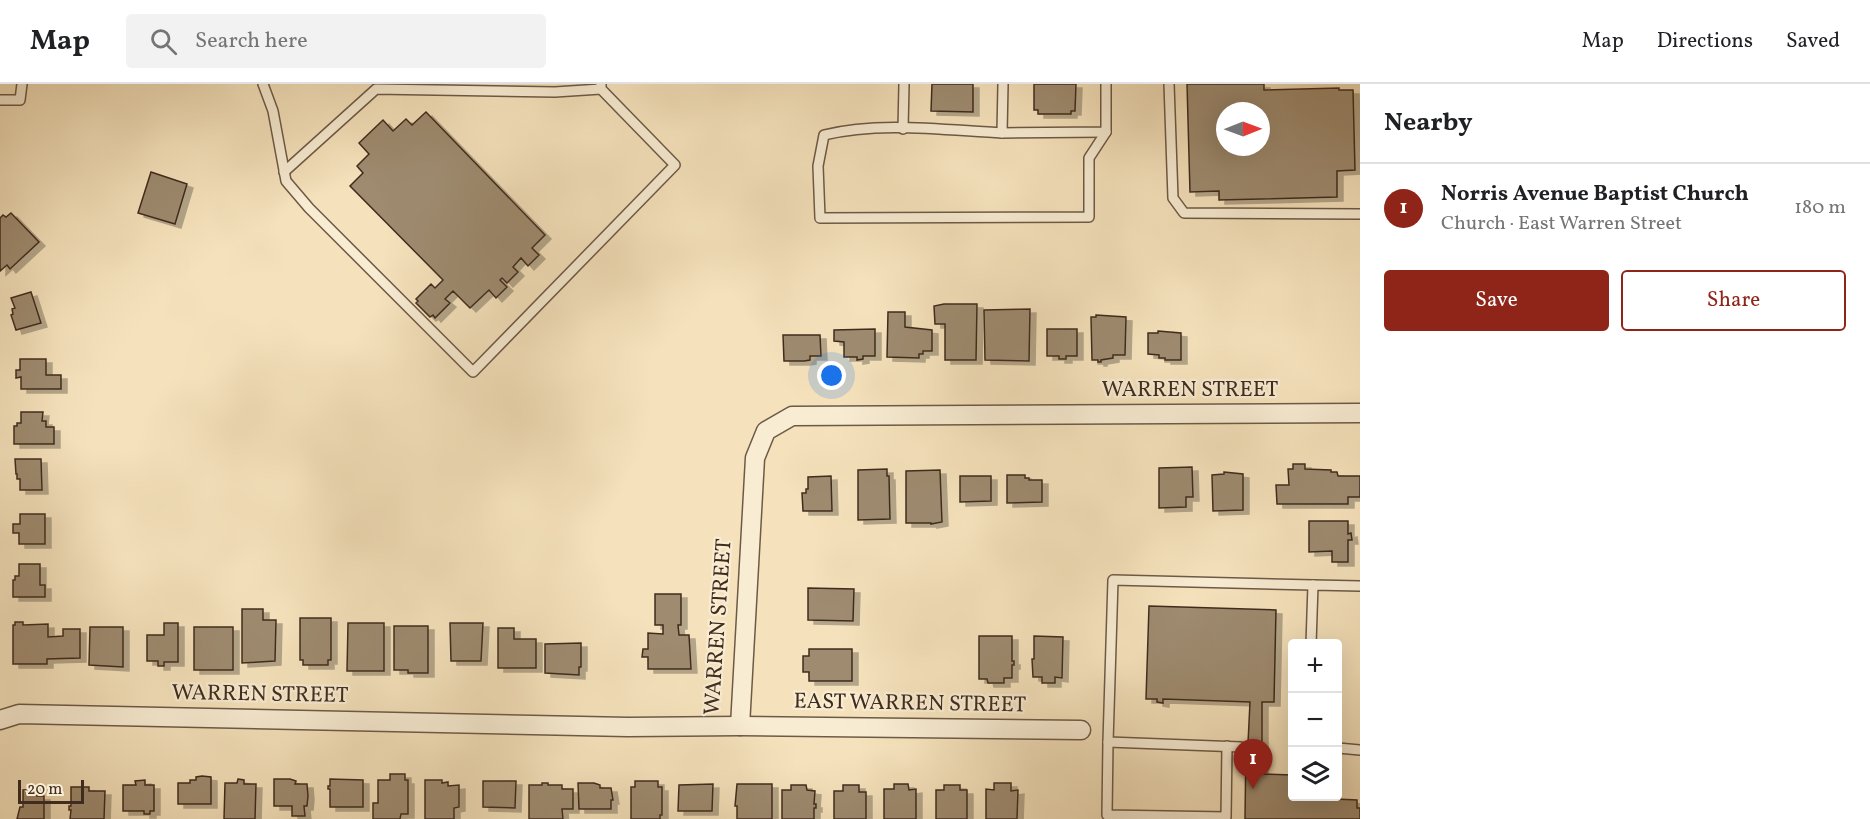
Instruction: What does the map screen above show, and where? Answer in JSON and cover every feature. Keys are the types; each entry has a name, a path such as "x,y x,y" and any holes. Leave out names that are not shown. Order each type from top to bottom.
{"street":[{"name":"WARREN STREET","path":"0,720 19,714 616,727 740,726 754,458 766,431 792,416 1360,413"},
{"name":"EAST WARREN STREET","path":"740,726 1081,730"}],"lane":[{"path":"0,100 20,100 22,84"},
{"path":"263,84 273,111 284,172 286,181 309,208 473,372 675,165 601,87 555,92 511,88 444,87 376,89 284,172"},
{"path":"903,129 904,84"},
{"path":"1002,133 1003,84"},
{"path":"1106,84 1106,132 1089,158 1089,217 820,218 818,166 824,135 844,130 903,129 1002,133 1106,132"},
{"path":"1169,84 1173,198 1184,213 1360,214"},
{"path":"1227,746 1226,818 1107,817 1113,580 1360,586"},
{"path":"1311,639 1313,585"},
{"path":"1108,742 1241,747"},
{"path":"1342,748 1360,750"}],"building":[{"path":"932,84 973,84 973,112 931,111"},
{"path":"1034,84 1076,84 1075,111 1071,111 1071,114 1038,114 1038,110 1034,110"},
{"path":"1187,84 1264,84 1264,90 1339,88 1339,90 1353,90 1355,170 1337,171 1337,197 1219,200 1219,191 1190,192"},
{"path":"426,112 545,235 532,248 539,255 528,266 521,258 513,267 518,272 507,283 502,278 500,280 507,287 496,298 489,290 470,308 453,291 445,299 450,303 435,318 433,315 430,317 416,303 418,301 416,299 431,284 435,288 443,280 350,186 363,173 357,166 369,154 359,143 383,120 393,131 406,119 412,125"},
{"path":"151,172 187,184 175,224 138,213"},
{"path":"11,213 39,242 10,269 7,265 0,271 0,218"},
{"path":"31,292 41,323 16,330 11,315 13,314 12,309 15,308 11,298"},
{"path":"977,304 976,360 945,360 945,324 935,324 934,306"},
{"path":"1030,309 1029,361 985,360 984,310"},
{"path":"888,312 905,312 905,327 932,330 932,351 923,351 923,354 919,354 919,358 887,357"},
{"path":"1096,315 1126,317 1125,355 1113,355 1113,358 1101,360 1101,362 1092,360 1091,317 1096,317"},
{"path":"875,329 875,356 863,356 863,359 857,360 857,357 844,357 844,342 834,341 834,330"},
{"path":"1047,329 1077,329 1077,356 1066,356 1066,359 1059,359 1059,356 1047,356"},
{"path":"1158,331 1181,333 1181,360 1165,360 1165,358 1159,358 1159,355 1148,354 1148,333 1158,333"},
{"path":"783,335 820,335 821,356 810,356 810,360 804,361 784,361"},
{"path":"20,359 46,359 46,375 61,375 61,389 21,389 21,377 16,378 16,370 20,370"},
{"path":"21,412 43,412 42,421 46,421 46,427 54,427 54,444 14,444 14,426 21,423"},
{"path":"15,459 41,459 42,490 20,490"},
{"path":"1293,464 1305,464 1305,469 1331,470 1331,472 1337,472 1338,476 1360,476 1360,497 1348,497 1348,504 1277,504 1276,485 1289,485 1288,469 1293,469"},
{"path":"1192,467 1193,497 1186,497 1186,507 1159,508 1159,468"},
{"path":"887,469 890,519 858,520 858,470"},
{"path":"940,470 942,522 906,523 906,471"},
{"path":"1224,472 1243,474 1243,510 1213,511 1212,475 1224,474"},
{"path":"1007,475 1025,475 1025,478 1029,480 1042,480 1042,502 1007,503"},
{"path":"831,476 832,511 803,511 802,493 806,493 808,489 808,477"},
{"path":"960,476 991,476 991,501 960,502"},
{"path":"20,514 45,514 45,544 19,544 19,533 13,533 13,524 20,524"},
{"path":"1309,521 1348,521 1348,534 1351,533 1352,540 1348,540 1348,562 1332,562 1332,551 1309,552"},
{"path":"19,564 40,564 40,585 45,585 45,597 13,597 13,580 15,576 19,576"},
{"path":"808,588 854,589 853,621 808,620"},
{"path":"655,594 681,594 679,635 689,635 691,669 648,669 648,657 642,657 643,649 648,649 648,633 663,634 663,625 655,625"},
{"path":"1149,606 1276,610 1274,702 1262,702 1262,774 1288,775 1288,801 1357,800 1360,819 1245,819 1246,743 1248,743 1250,702 1163,699 1163,703 1157,702 1157,699 1146,699"},
{"path":"242,609 263,609 263,620 276,620 275,661 242,663"},
{"path":"300,618 331,618 331,660 328,660 328,665 303,665 303,660 300,660"},
{"path":"15,622 23,622 23,625 48,624 48,637 63,636 63,629 80,629 80,658 47,659 47,664 13,664 13,625"},
{"path":"164,623 178,623 178,662 164,662 164,666 158,666 158,661 147,661 147,635 164,635"},
{"path":"348,623 384,623 384,671 347,671"},
{"path":"450,623 483,623 481,661 451,661"},
{"path":"394,626 428,626 428,673 394,670"},
{"path":"90,627 123,627 123,667 89,665"},
{"path":"194,627 233,627 233,670 194,670"},
{"path":"498,628 514,628 514,639 536,639 536,668 498,668"},
{"path":"979,636 1012,636 1014,665 1012,665 1012,678 1004,678 1004,683 988,683 987,679 979,679"},
{"path":"1034,636 1063,637 1062,678 1055,677 1055,683 1042,683 1042,677 1033,677"},
{"path":"581,643 579,675 545,673 545,644"},
{"path":"809,649 852,649 852,681 809,681 809,672 803,672 803,656 809,656"},
{"path":"390,774 405,774 405,780 408,780 408,814 401,814 400,819 373,819 373,803 378,803 378,780 390,780"},
{"path":"196,777 211,777 211,804 178,804 178,783 190,783 190,780 196,780"},
{"path":"238,779 244,780 244,784 256,784 255,819 224,819 225,783 237,783"},
{"path":"274,779 290,779 296,781 295,784 307,784 305,816 292,816 292,806 274,806"},
{"path":"330,779 363,780 363,807 330,807 328,786 330,786"},
{"path":"145,780 145,785 154,785 154,811 144,814 144,811 123,811 123,785 136,785 135,781"},
{"path":"425,780 442,780 442,783 448,782 448,786 459,785 459,807 454,808 454,819 425,819"},
{"path":"483,781 516,781 515,808 483,807"},
{"path":"635,781 658,781 658,787 662,787 660,819 631,819 631,787 635,787"},
{"path":"542,783 562,785 562,789 573,789 573,809 562,809 563,819 529,819 529,785 542,785"},
{"path":"578,783 594,783 600,785 600,788 611,788 613,800 611,800 611,809 579,809"},
{"path":"994,783 1011,783 1011,791 1018,790 1017,819 986,819 986,789 994,790"},
{"path":"713,784 712,811 678,811 679,785"},
{"path":"737,784 772,784 772,819 737,819 737,806 735,806"},
{"path":"894,784 908,784 909,790 916,789 916,819 884,819 884,789 894,789"},
{"path":"791,785 806,785 807,790 815,791 814,819 782,819 782,790 791,790"},
{"path":"843,785 859,785 859,792 866,792 866,819 834,819 834,791 843,791"},
{"path":"944,785 960,785 960,790 967,790 967,819 936,819 936,790 944,790"},
{"path":"71,787 89,787 89,791 105,791 104,819 70,819"},
{"path":"37,789 37,796 44,796 44,819 17,819 20,807 23,807 23,790"}],"place":[{"name":"Norris Avenue Baptist Church","path":"1253,789"}]}
